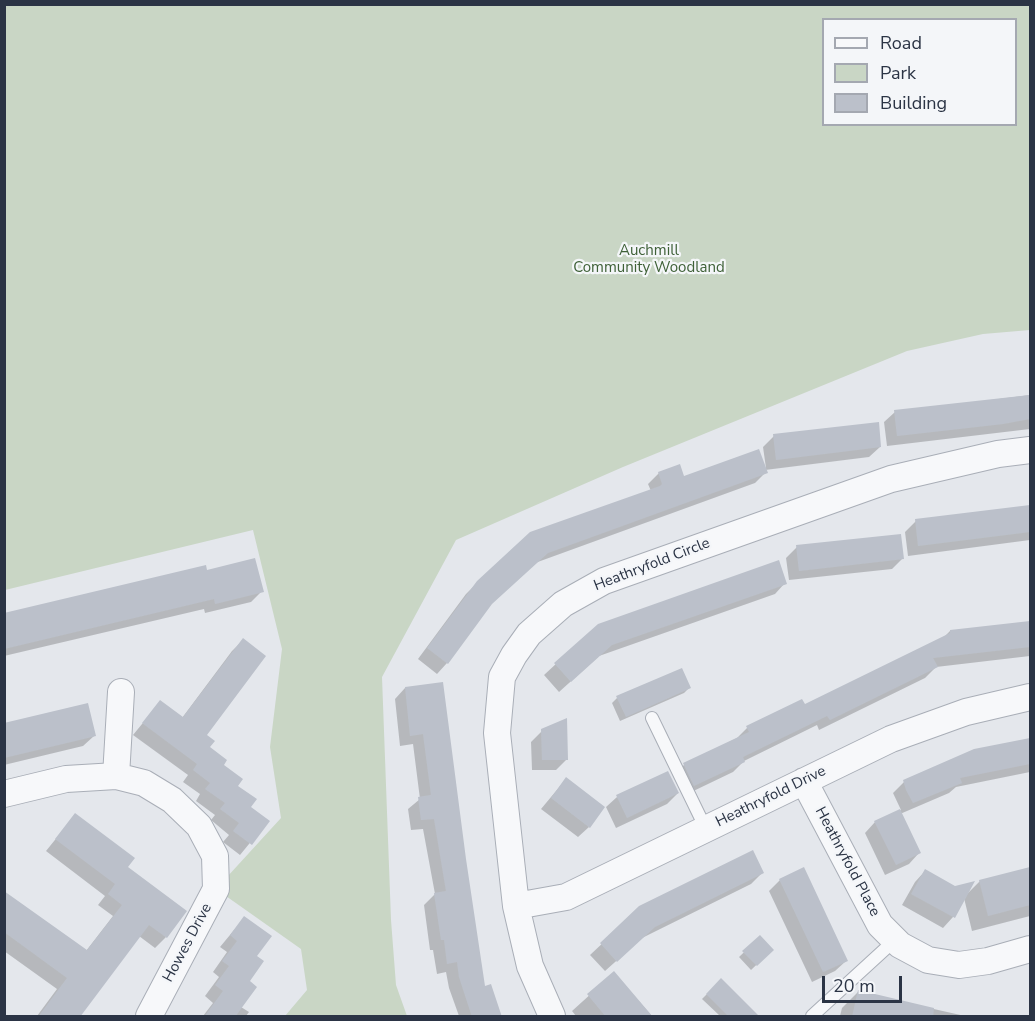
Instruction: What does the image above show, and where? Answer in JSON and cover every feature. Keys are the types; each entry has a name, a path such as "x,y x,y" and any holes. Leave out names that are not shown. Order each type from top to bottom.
{"street":[{"name":"Heathryfold Circle","path":"552,1017 530,966 516,906 497,732 502,678 514,655 530,634 563,604 604,581 891,479 998,454 1030,450"},
{"path":"116,776 121,692"},
{"name":"Heathryfold Drive","path":"516,906 566,897 891,739 966,712 1030,697"},
{"name":"Howes Drive","path":"4,794 66,779 116,776 144,783 172,800 199,826 215,856 216,889 149,1017"},
{"name":"Heathryfold Place","path":"804,781 880,925 900,945 928,960 959,965 988,961 1030,950"}],"lane":[{"path":"652,718 706,829"},
{"path":"812,1017 895,940"}],"green space":[{"name":"Auchmill Community Woodland","path":"4,5 1030,5 1030,330 983,334 907,351 623,467 456,540 382,677 391,920 396,985 407,1016 285,1016 307,990 301,949 216,889 281,818 270,747 282,649 253,530 5,590"}],"building":[{"path":"1030,395 1030,419 897,436 894,410"},
{"path":"879,422 881,447 776,460 773,434"},
{"path":"759,449 768,473 548,553 492,604 448,664 427,648 477,581 530,532 660,486 662,484 658,472 680,464 684,476"},
{"path":"1030,505 1030,532 918,546 915,519"},
{"path":"901,534 904,559 799,571 796,545"},
{"path":"255,558 264,592 215,604 214,599 4,649 4,613 206,565 207,570"},
{"path":"779,560 787,584 612,645 571,682 554,663 598,624"},
{"path":"1030,621 1030,647 933,658 938,667 830,720 827,716 743,757 745,762 694,786 683,763 749,732 746,726 802,699 805,704 950,633 950,630"},
{"path":"243,638 266,656 207,735 215,741 210,747 227,760 224,765 243,779 238,786 257,799 251,807 270,821 252,845 233,831 239,823 220,809 225,803 205,789 210,783 193,770 197,764 142,723 160,700 183,717"},
{"path":"682,668 691,688 626,717 616,696"},
{"path":"443,682 485,986 491,984 502,1017 472,1017 459,977 457,962 447,964 444,940 441,940 434,893 446,891 434,819 421,820 418,797 431,795 423,734 410,736 405,687"},
{"path":"88,703 96,736 4,758 4,723"},
{"path":"567,718 568,760 542,760 541,729"},
{"path":"1030,738 1030,764 960,778 962,783 913,803 906,790 903,780 974,749"},
{"path":"668,771 679,793 627,818 616,795"},
{"path":"566,777 605,807 590,828 551,798"},
{"path":"900,809 921,853 896,865 874,821"},
{"path":"75,813 135,858 128,867 187,911 167,938 149,925 80,1017 38,1017 67,978 4,932 4,891 87,950 122,905 108,894 115,884 55,839"},
{"path":"753,850 764,873 655,927 617,962 600,943 639,906"},
{"path":"804,867 848,961 823,972 779,879"},
{"path":"1030,867 1030,905 988,916 979,880"},
{"path":"925,869 955,886 975,881 955,918 911,894"},
{"path":"244,916 272,936 257,956 264,961 250,981 257,987 235,1017 204,1017 223,991 215,985 229,966 222,961 237,941 230,935"},
{"path":"760,935 774,950 757,966 742,951"},
{"path":"614,971 653,1017 606,1017 587,994"},
{"path":"721,978 760,1017 729,1017 706,994"},
{"path":"858,990 934,1008 933,1017 852,1017"}]}
